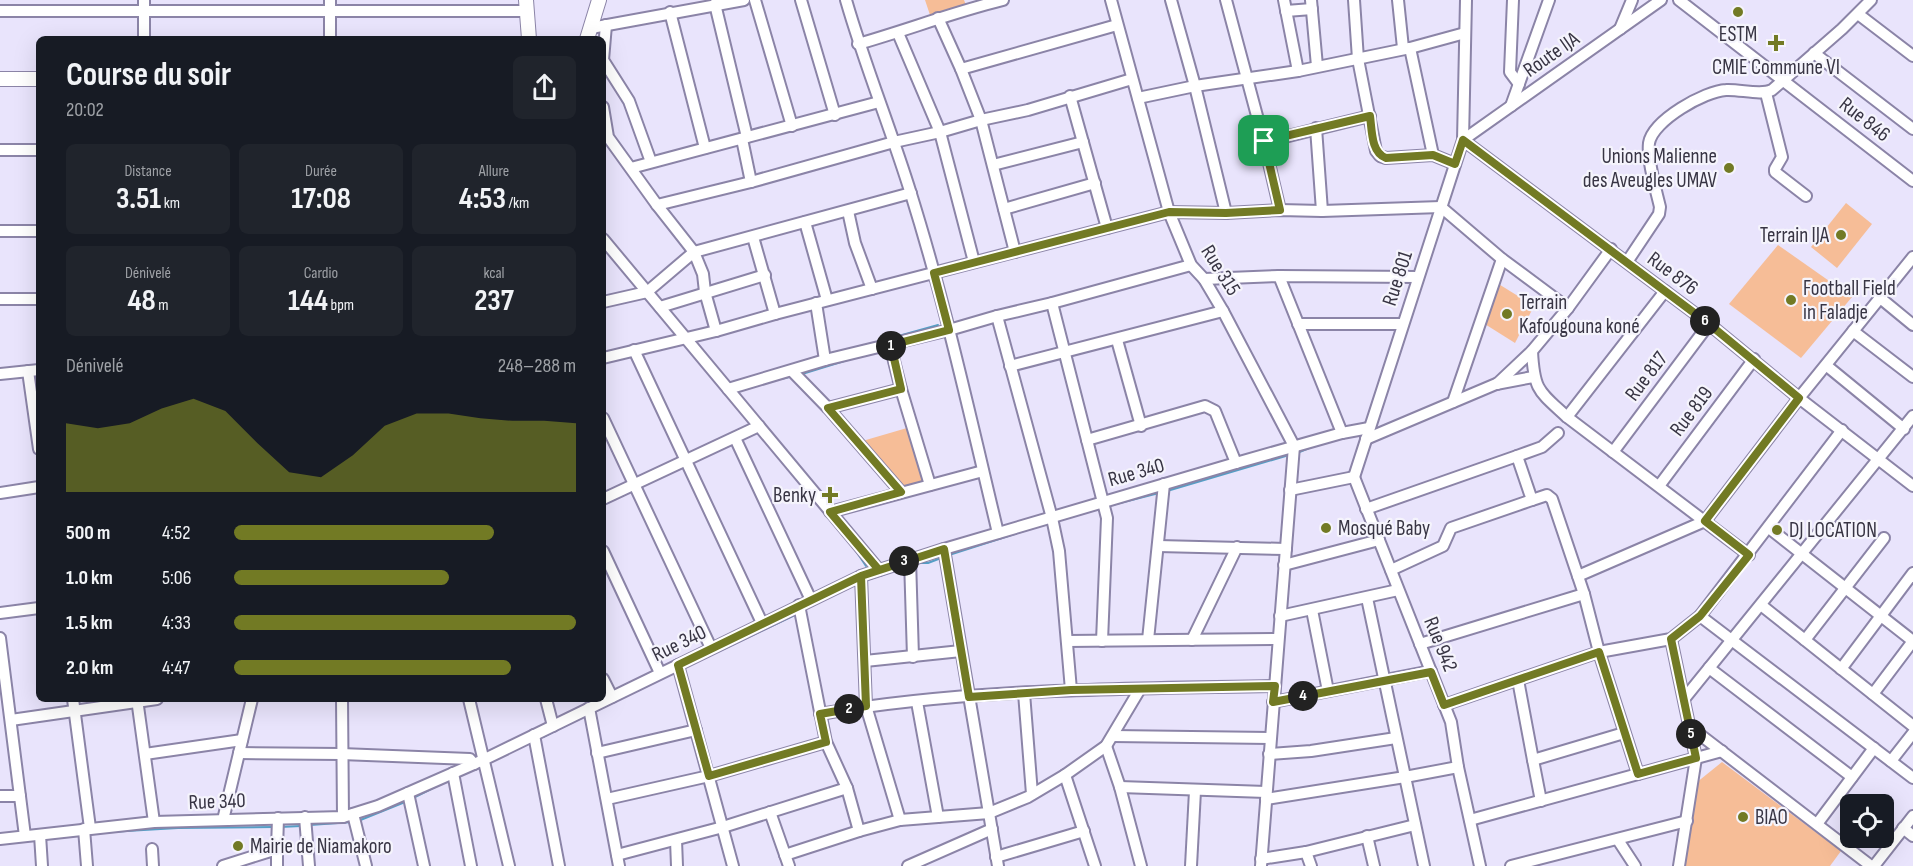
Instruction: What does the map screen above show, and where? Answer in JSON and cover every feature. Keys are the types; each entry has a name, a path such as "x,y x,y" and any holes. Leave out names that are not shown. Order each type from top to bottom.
{"main road":[{"path":"589,34 599,0"},
{"path":"528,3 529,36"},
{"path":"0,79 36,79"}],"street":[{"path":"589,34 606,25 744,0"},
{"path":"755,0 792,126"},
{"path":"801,0 835,114"},
{"path":"846,0 858,44 894,141 934,273 998,533"},
{"path":"858,44 1003,0"},
{"name":"Rue 315","path":"1111,0 1169,212 1191,265 1204,279 1223,311 1294,447"},
{"path":"1170,0 1195,86 1226,213"},
{"path":"1226,0 1248,78 1280,210"},
{"path":"1354,0 1358,58 1376,151 1380,156 1386,158 1433,155 1455,164"},
{"path":"1398,0 1406,48 1433,155"},
{"name":"Rue 801","path":"1354,477 1463,140 1466,0"},
{"path":"1513,0 1510,72 1519,84"},
{"path":"1511,107 1549,0"},
{"path":"1620,29 1632,0"},
{"name":"Route IJA","path":"1463,140 1661,0"},
{"name":"Rue 846","path":"1679,0 1913,181"},
{"path":"1627,262 1659,214 1660,207 1649,151 1652,135 1670,116 1705,94 1736,89 1766,93 1814,53 1871,0"},
{"path":"0,11 144,6 528,3"},
{"path":"715,4 744,138 751,182"},
{"path":"1298,71 1285,5 1311,4 1317,66"},
{"path":"144,6 144,36"},
{"path":"330,6 330,36"},
{"path":"670,12 705,148"},
{"path":"1858,14 1913,56"},
{"path":"938,18 981,120 1016,252"},
{"path":"605,36 606,25"},
{"path":"961,69 1117,25"},
{"path":"898,33 940,132 974,262"},
{"path":"1138,98 1195,86 1298,71 1465,33"},
{"path":"1814,53 1913,129"},
{"path":"606,65 629,100 651,162"},
{"path":"657,206 894,141 1028,110 1131,79"},
{"path":"1766,93 1782,157 1775,172 1806,196"},
{"path":"1070,96 1107,228"},
{"path":"631,168 879,102"},
{"path":"1264,141 1370,116"},
{"path":"606,124 608,136 657,206 694,252 703,274 705,292 716,331"},
{"path":"1316,128 1322,211"},
{"name":"Rue 876","path":"1463,140 1709,324 1799,398 1913,486"},
{"path":"993,165 1083,142"},
{"path":"0,150 36,150"},
{"path":"1004,209 1095,183"},
{"path":"606,301 647,292 694,252 911,194"},
{"path":"606,357 716,331 1169,212 1226,213 1441,207 1502,259 1568,308"},
{"path":"848,211 855,243 872,289"},
{"path":"805,222 821,302 825,360"},
{"path":"0,231 36,231"},
{"path":"753,237 775,314"},
{"path":"606,243 879,570"},
{"path":"1496,384 1532,351 1568,308 1611,249"},
{"path":"1578,576 1705,521 1799,398 1913,257"},
{"path":"1453,402 1502,259"},
{"path":"728,389 825,360 949,330 1191,265"},
{"path":"660,307 765,276"},
{"path":"1204,279 1279,276 1418,277"},
{"path":"1279,276 1342,433"},
{"path":"1567,417 1665,291"},
{"path":"1879,297 1913,325"},
{"path":"0,299 36,299"},
{"path":"1052,303 1107,518 1102,641"},
{"path":"1010,366 1223,311"},
{"path":"997,316 1059,551 1071,690"},
{"path":"1298,324 1403,324"},
{"name":"Rue 817","path":"1613,452 1709,324"},
{"path":"1853,331 1913,377"},
{"path":"1118,339 1141,426"},
{"path":"891,345 901,389 930,485"},
{"path":"634,350 762,623"},
{"path":"1532,351 1533,377 1540,392 1567,417 1749,555"},
{"name":"Rue 819","path":"1659,486 1754,359"},
{"path":"1827,366 1904,429"},
{"path":"0,374 34,370 36,402"},
{"path":"792,371 828,408 901,492"},
{"path":"1496,384 1533,377"},
{"name":"Rue 340","path":"606,700 861,576 910,559 1342,433 1368,434 1496,384"},
{"path":"828,408 901,389"},
{"path":"1087,440 1205,406 1215,411 1236,463"},
{"path":"1684,699 1913,417"},
{"path":"606,424 711,648"},
{"path":"606,498 759,426"},
{"path":"1444,705 1599,652 1671,639 1700,616 1749,555 1842,430"},
{"path":"1366,509 1542,447 1558,433"},
{"path":"735,438 811,600"},
{"path":"1294,447 1260,864 1415,825"},
{"path":"1517,456 1532,500"},
{"path":"830,512 983,471"},
{"path":"1290,490 1354,477"},
{"name":"Rue 942","path":"1354,477 1451,722 1458,766 1480,866"},
{"path":"1148,640 1164,484"},
{"path":"0,493 36,487"},
{"path":"1390,570 1443,546 1451,528 1547,495 1551,497 1584,594 1599,652 1638,774"},
{"path":"1769,528 1913,641 1873,694"},
{"path":"1805,640 1884,538"},
{"path":"1284,565 1379,540"},
{"path":"1158,546 1286,549"},
{"path":"1192,640 1237,547"},
{"path":"944,549 997,862 1084,831"},
{"path":"606,557 660,673"},
{"path":"910,559 913,657"},
{"path":"1841,669 1913,573"},
{"path":"861,576 866,706 900,820"},
{"path":"1280,616 1398,590"},
{"path":"1420,644 1584,594"},
{"path":"1367,598 1424,866"},
{"path":"799,605 826,742 847,788 859,831"},
{"path":"1761,605 1913,726"},
{"path":"0,613 36,608"},
{"path":"1312,610 1329,691"},
{"path":"1700,616 1913,778"},
{"path":"0,638 25,836"},
{"path":"1067,641 1278,639"},
{"path":"1671,639 1696,758 1679,866"},
{"path":"865,661 961,651"},
{"path":"678,665 733,866"},
{"path":"1709,668 1852,777"},
{"path":"1273,702 1431,672"},
{"path":"1518,680 1541,801"},
{"path":"606,684 612,697"},
{"path":"820,714 866,706 1071,690 1275,686"},
{"path":"770,812 787,861 859,831 900,820 989,813 1032,794 1065,775 1106,746 1140,689"},
{"path":"1024,693 1032,794"},
{"path":"74,702 87,828 87,866"},
{"path":"10,720 126,702"},
{"path":"137,702 154,822"},
{"path":"223,820 251,702"},
{"path":"342,702 341,754 348,816 366,866"},
{"path":"469,702 478,762 509,866"},
{"path":"547,702 553,726"},
{"name":"Rue 340","path":"0,840 87,828 154,822 348,816 478,762 602,702"},
{"path":"917,702 938,817"},
{"path":"589,708 618,860 847,788"},
{"path":"1690,727 1873,866 1913,816"},
{"path":"597,753 696,730"},
{"path":"1533,760 1624,733"},
{"path":"1891,761 1913,733"},
{"path":"534,735 559,866"},
{"path":"1113,736 1270,738"},
{"path":"1269,754 1311,751 1396,738"},
{"path":"145,754 242,740"},
{"path":"0,742 13,742"},
{"path":"607,799 709,776 826,742"},
{"path":"1106,746 1120,787 1141,866"},
{"path":"1817,824 1874,748"},
{"path":"1470,820 1722,752"},
{"path":"239,753 341,754 470,759 478,762"},
{"path":"1120,787 1266,795 1405,777 1458,766"},
{"path":"453,773 471,866"},
{"path":"1065,775 1095,866"},
{"path":"1191,866 1195,791"},
{"path":"408,793 424,866"},
{"path":"0,796 20,796"},
{"path":"305,817 309,866"},
{"path":"277,866 278,819"},
{"path":"1511,866 1554,861 1687,821"},
{"path":"1903,828 1913,836"},
{"path":"908,866 992,829"},
{"path":"40,834 42,866"},
{"path":"1367,836 1374,866"},
{"path":"676,840 677,866"},
{"path":"1618,840 1635,866"},
{"path":"152,849 153,866"},
{"path":"223,866 277,849"},
{"path":"1306,852 1311,866"}],"shaded area":[{"path":"925,0 964,0 966,5 930,15"},
{"name":"Terrain IJA","path":"1846,203 1872,224 1837,268 1811,247"},
{"name":"Football Field in Faladje","path":"1778,245 1852,297 1801,358 1729,304"},
{"name":"Terrain Kafougouna koné","path":"1497,283 1534,306 1515,343 1480,321"},
{"path":"907,428 924,481 899,487 859,442"},
{"name":"BIAO","path":"1722,762 1841,851 1830,866 1683,866 1696,783"}],"waterway":[{"path":"877,342 938,325"},
{"path":"802,374 854,358"},
{"path":"781,379 793,376"},
{"path":"1297,453 1314,446"},
{"path":"1167,491 1289,455"},
{"path":"1112,505 1159,493"},
{"path":"949,555 1049,523"},
{"path":"856,551 866,566"},
{"path":"914,563 928,563 941,558"},
{"path":"864,581 906,567"},
{"path":"715,653 797,614"},
{"path":"637,691 673,673"},
{"path":"594,712 613,702"},
{"path":"543,737 587,715"},
{"path":"413,798 443,783"},
{"path":"358,821 405,802"},
{"path":"310,825 352,822"},
{"path":"280,827 301,826"},
{"path":"109,832 178,828 274,827"}],"place":[{"name":"ESTM","path":"1738,12"},
{"name":"CMIE Commune VI","path":"1776,43"},
{"name":"Unions Malienne des Aveugles UMAV","path":"1729,168"},
{"name":"Terrain IJA","path":"1841,235"},
{"name":"Football Field in Faladje","path":"1791,300"},
{"name":"Terrain Kafougouna koné","path":"1507,314"},
{"name":"Benky","path":"830,495"},
{"name":"Mosqué Baby","path":"1326,528"},
{"name":"DJ LOCATION","path":"1777,530"},
{"name":"BIAO","path":"1743,817"},
{"name":"Mairie de Niamakoro","path":"238,846"}],"route":[{"path":"1264,141 1280,210 1226,213 1169,212 934,273 949,330 891,345 901,389 828,408 901,492 830,512 879,570 861,576 866,706 820,714 826,742 709,776 678,665 861,576 944,549 969,697 1071,690 1275,686 1273,702 1431,672 1444,705 1599,652 1638,774 1696,758 1671,639 1700,616 1749,555 1705,521 1799,398 1709,324 1463,140 1455,164 1433,155 1386,158 1380,156 1376,151 1370,116 1264,141"}]}
